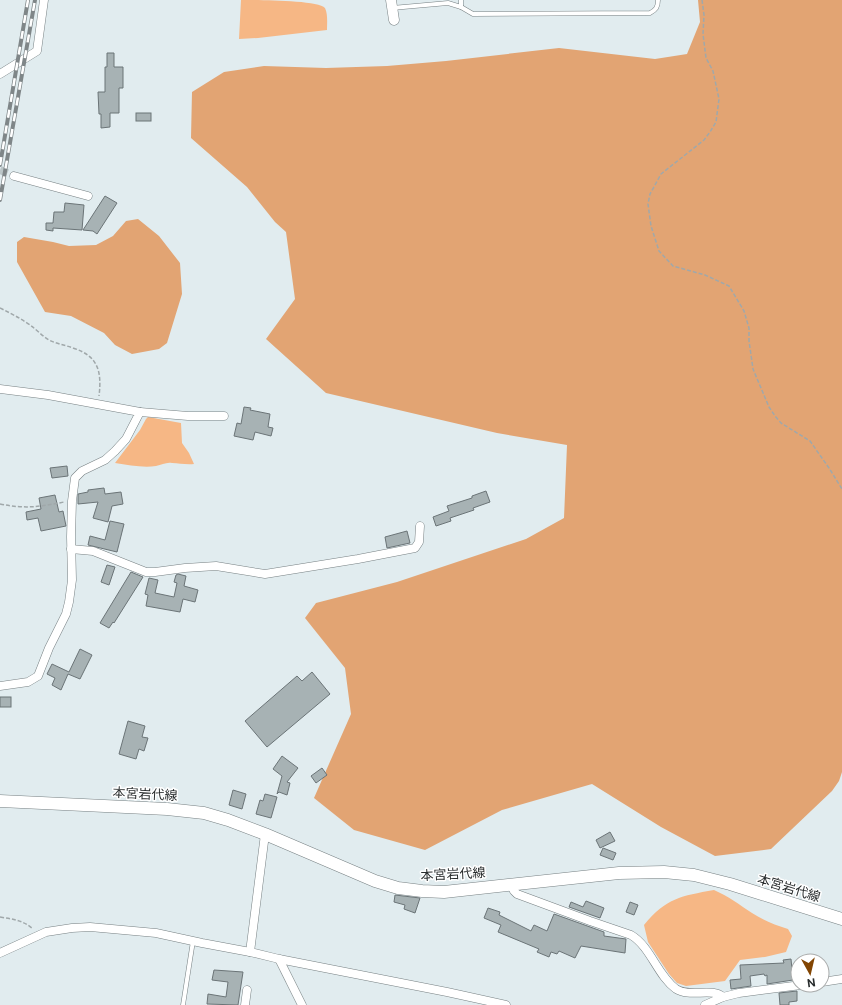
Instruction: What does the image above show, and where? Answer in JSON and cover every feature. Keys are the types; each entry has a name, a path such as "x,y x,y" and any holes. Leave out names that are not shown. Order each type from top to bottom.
{"main road":[{"name":"本宮岩代線","path":"0,801 167,809 215,816 265,834 360,875 398,888 444,892 619,873 679,873 730,884 842,919"}],"street":[{"path":"0,74 37,51 44,0"},
{"path":"391,4 394,20"},
{"path":"14,176 88,196"},
{"path":"0,389 140,412 188,416 224,416"},
{"path":"0,686 28,682 38,676 68,608 72,580 72,501 76,478 82,471 106,460 115,451 126,439 140,412"},
{"path":"71,549 93,551 146,572 162,572 186,568 216,566 265,574 415,548 419,542 420,526"},
{"path":"250,952 265,834"},
{"path":"510,884 514,891 518,894 636,938 642,944 664,976 677,990 692,993 717,993 723,997"},
{"path":"0,953 38,935 52,931 90,927 156,933 506,1005"},
{"path":"279,959 302,1005"},
{"path":"830,981 842,980"},
{"path":"711,1004 723,997 739,992 790,986"},
{"path":"245,1005 247,990"}],"lane":[{"path":"461,0 461,7"},
{"path":"391,4 448,4 461,7 473,14 650,13 654,11 658,5 658,0"},
{"path":"183,1005 193,941"}],"path":[{"path":"702,0 704,15 702,34 706,58 713,71 719,99 716,122 704,140 661,174 650,194 648,204 651,226 659,251 673,266 704,275 729,286 744,311 749,328 749,342 753,369 769,407 781,423 810,441 842,489"},
{"path":"0,308 28,324 47,339 79,350 91,357 99,371 100,378 98,404"},
{"path":"0,504 33,508 72,501"},
{"path":"0,917 18,920 28,924 38,935"}],"shaded area":[{"path":"241,0 286,1 320,5 326,10 327,30 239,39"},
{"path":"698,0 842,0 842,772 839,781 832,791 771,849 715,856 661,827 592,784 502,810 425,850 354,830 314,798 351,714 345,668 305,618 316,603 397,582 526,539 564,518 567,445 497,433 326,393 266,339 295,299 286,232 275,222 247,187 191,138 192,92 224,72 264,66 326,68 387,66 559,48 655,59 687,54 700,22"},
{"path":"138,219 159,236 180,263 182,294 167,343 159,349 132,354 115,345 104,333 71,316 45,312 17,262 17,242 24,237 69,246 96,245 113,236 126,221"},
{"path":"148,417 181,423 182,443 194,464 168,463 146,467 115,463"},
{"path":"714,890 760,918 788,929 792,936 786,952 765,957 740,960 725,981 686,986 677,983 669,974 648,942 644,925 660,909 675,900 692,894"}],"building":[{"path":"107,53 114,53 114,67 123,67 123,88 119,88 119,113 110,113 110,127 101,128 98,92 105,92 105,67 107,67"},
{"path":"136,113 151,113 151,121 136,121"},
{"path":"105,196 117,203 97,234 93,231 83,230"},
{"path":"65,203 84,205 82,230 53,228 53,231 46,230 46,223 53,223 54,212 64,212"},
{"path":"244,407 251,408 250,410 270,414 268,427 273,428 271,436 255,432 253,440 234,436 237,423 241,424"},
{"path":"67,466 68,476 52,478 50,468"},
{"path":"104,488 105,494 121,492 123,504 112,506 108,522 93,518 98,502 78,504 78,494 88,492 88,490"},
{"path":"486,491 490,502 473,508 474,510 450,518 451,521 436,526 433,517 449,511 447,506 472,498 472,496"},
{"path":"55,495 59,512 63,511 66,526 41,531 38,518 27,520 26,512 41,509 39,498"},
{"path":"110,521 124,524 117,552 88,545 90,536 105,540"},
{"path":"407,531 410,543 387,548 385,537"},
{"path":"107,565 115,567 109,585 101,582"},
{"path":"131,572 143,577 114,623 113,622 109,628 100,623"},
{"path":"176,575 186,576 184,586 198,590 195,602 183,599 180,612 146,606 148,595 145,594 149,578 158,580 155,593 174,597 177,583 174,582"},
{"path":"80,649 92,655 80,679 68,674 61,690 52,685 55,678 47,674 52,664 69,672"},
{"path":"312,672 330,694 267,747 245,721 297,676 302,681"},
{"path":"0,697 11,697 11,707 0,707"},
{"path":"128,721 145,726 142,737 148,738 144,751 139,749 136,759 119,754"},
{"path":"282,756 298,768 287,782 290,783 287,795 279,792 277,794 282,776 273,769"},
{"path":"322,768 327,775 316,783 311,776"},
{"path":"233,790 246,794 242,809 229,805"},
{"path":"265,794 277,797 271,818 256,814 260,800 263,801"},
{"path":"610,832 615,841 600,848 596,840"},
{"path":"603,848 616,853 613,860 600,855"},
{"path":"395,895 420,898 415,913 404,909 405,905 394,902"},
{"path":"586,901 604,908 600,918 569,907 571,902 583,907"},
{"path":"630,902 638,905 634,915 626,912"},
{"path":"488,908 500,912 499,915 531,931 534,925 547,931 554,914 604,932 604,936 626,939 625,953 581,946 575,958 559,951 557,954 551,952 549,957 537,952 539,949 498,932 501,925 484,918"},
{"path":"790,959 790,980 767,984 767,975 750,976 751,986 731,989 730,980 741,979 740,965 784,963 783,960"},
{"path":"214,970 243,972 238,1005 207,1004 208,994 226,997 228,982 212,980"},
{"path":"790,992 790,993 797,993 797,1001 789,1002 789,1005 780,1005 779,993"}],"tunnel":[{"path":"0,170 14,176"}],"railway":[{"path":"0,165 28,0"},
{"path":"0,200 35,0"}]}
